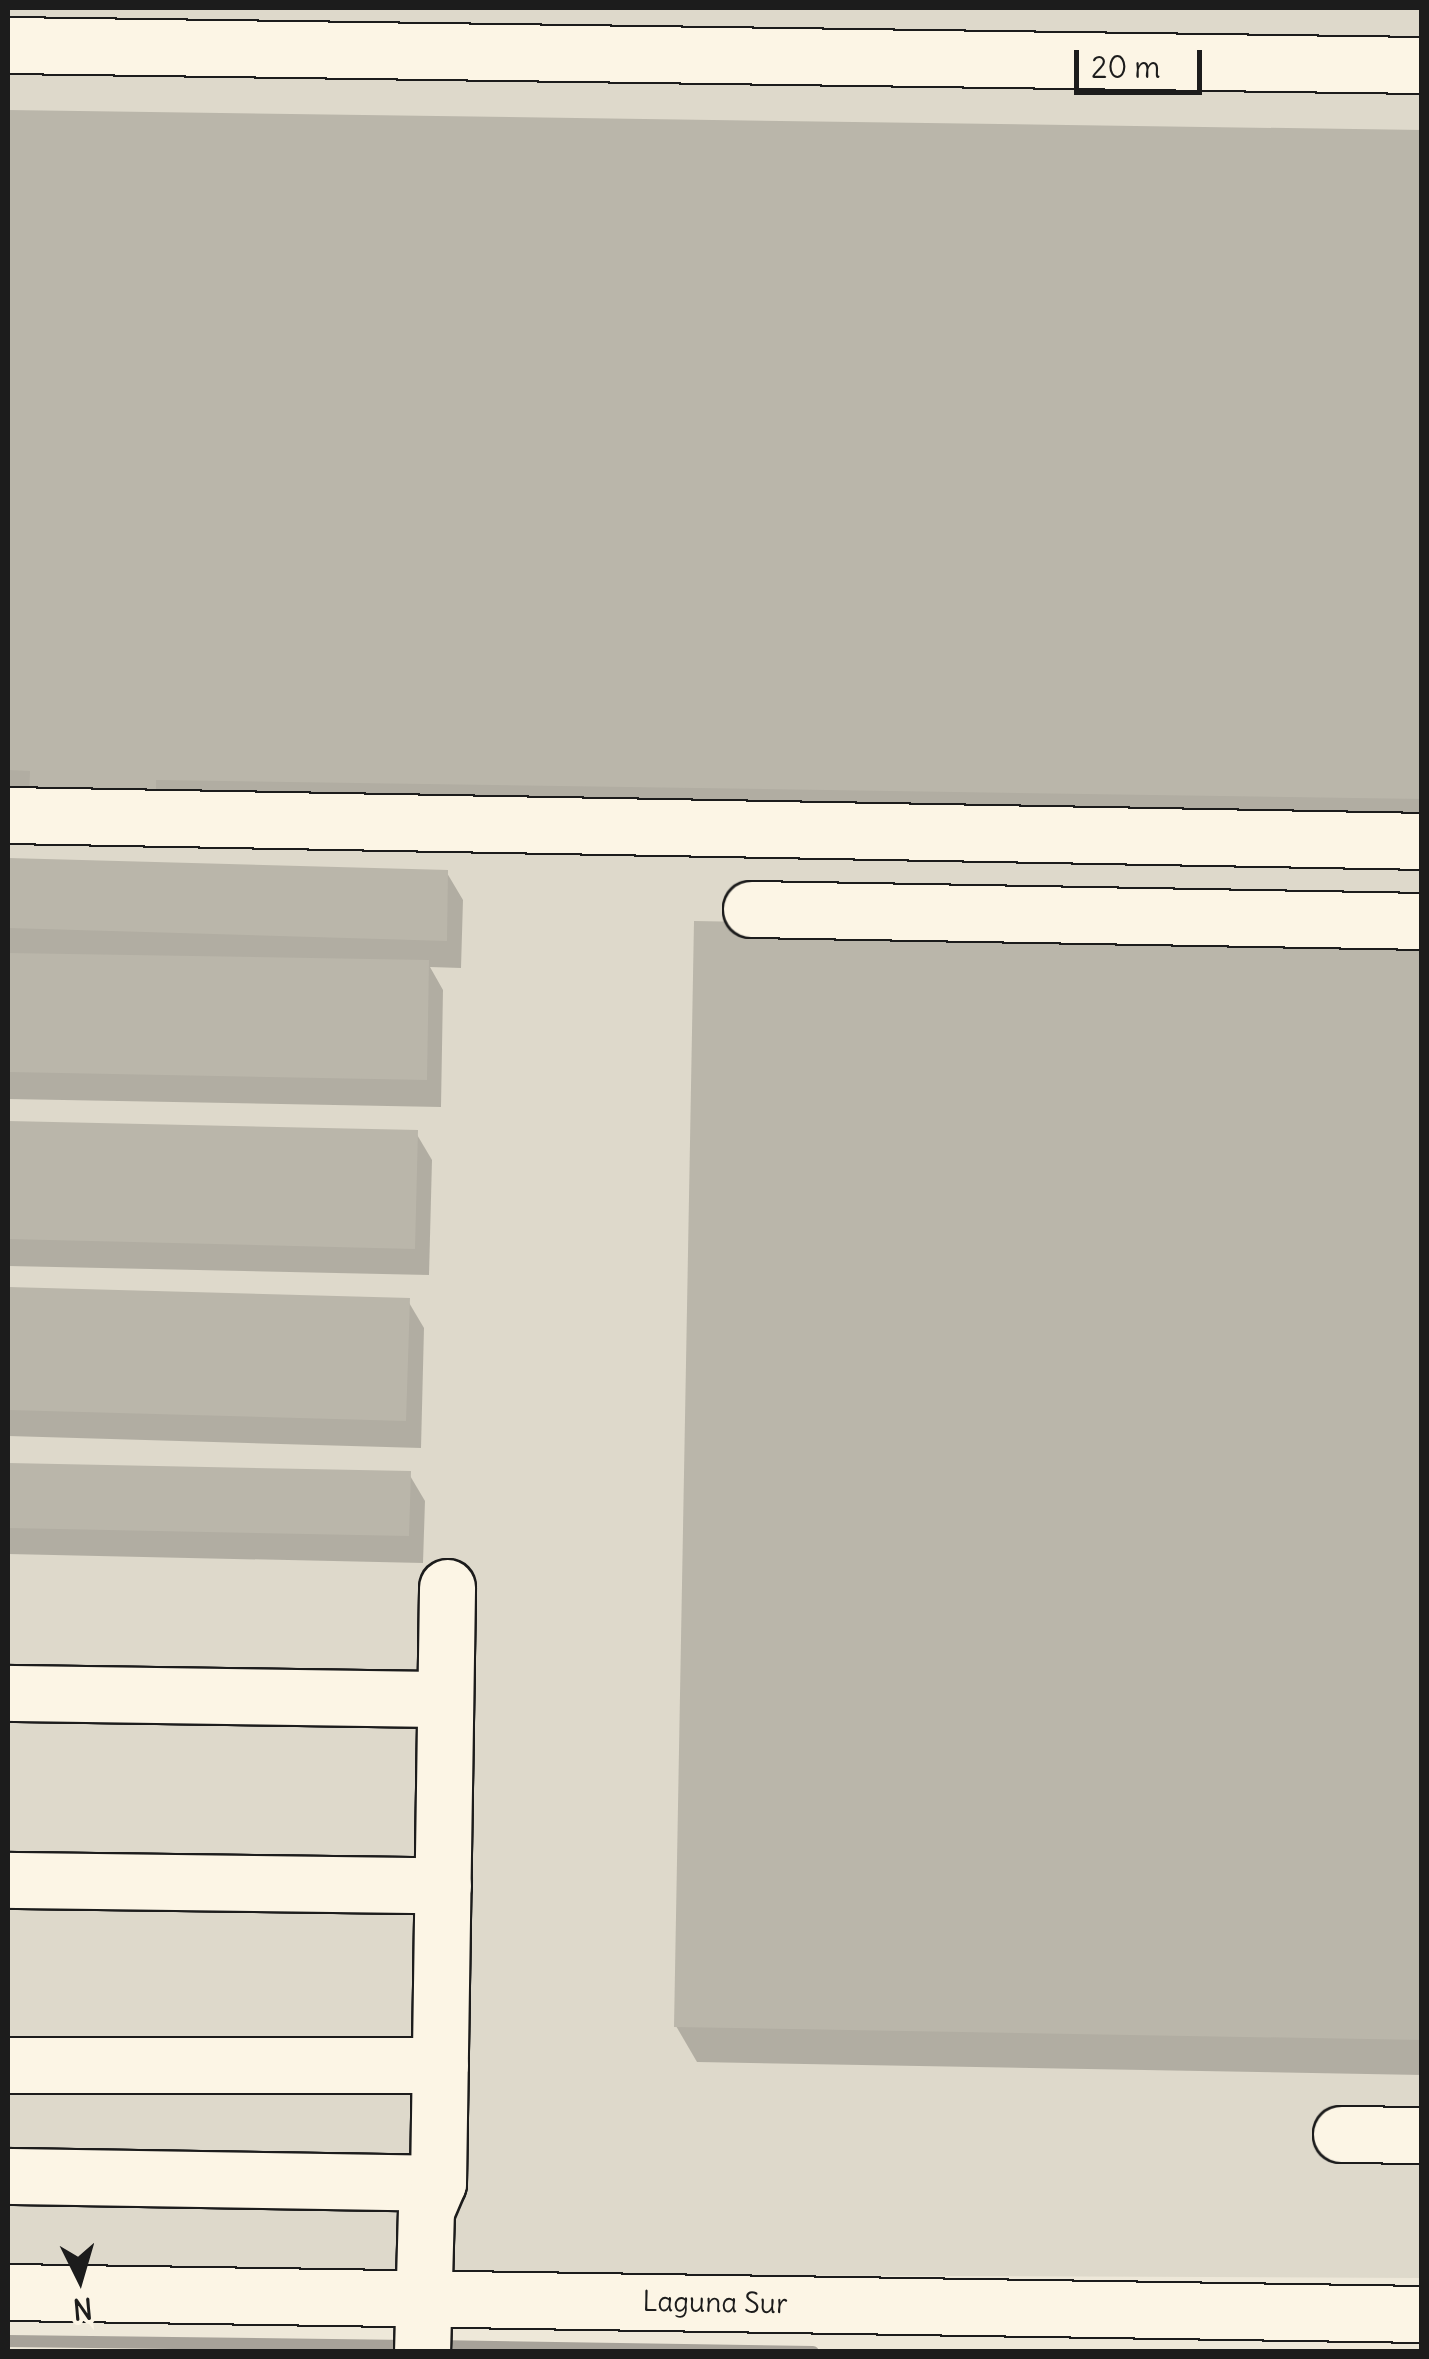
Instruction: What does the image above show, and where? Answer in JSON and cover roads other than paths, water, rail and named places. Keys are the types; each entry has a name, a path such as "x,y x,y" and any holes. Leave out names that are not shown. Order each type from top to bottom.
{"street":[{"path":"8,45 1422,66"},
{"path":"8,815 1422,842"},
{"path":"751,909 1422,921"},
{"path":"422,2324 426,2211 438,2182 447,1587"},
{"path":"8,1692 445,1700"},
{"path":"8,1880 442,1885"},
{"path":"8,2065 440,2065"},
{"path":"1340,2134 1422,2134"},
{"path":"8,2176 438,2182"},
{"name":"Laguna Sur","path":"8,2292 422,2324 1422,2314"}],"waterway":[{"path":"8,2341 410,2346"},
{"path":"435,2346 813,2352"}]}
